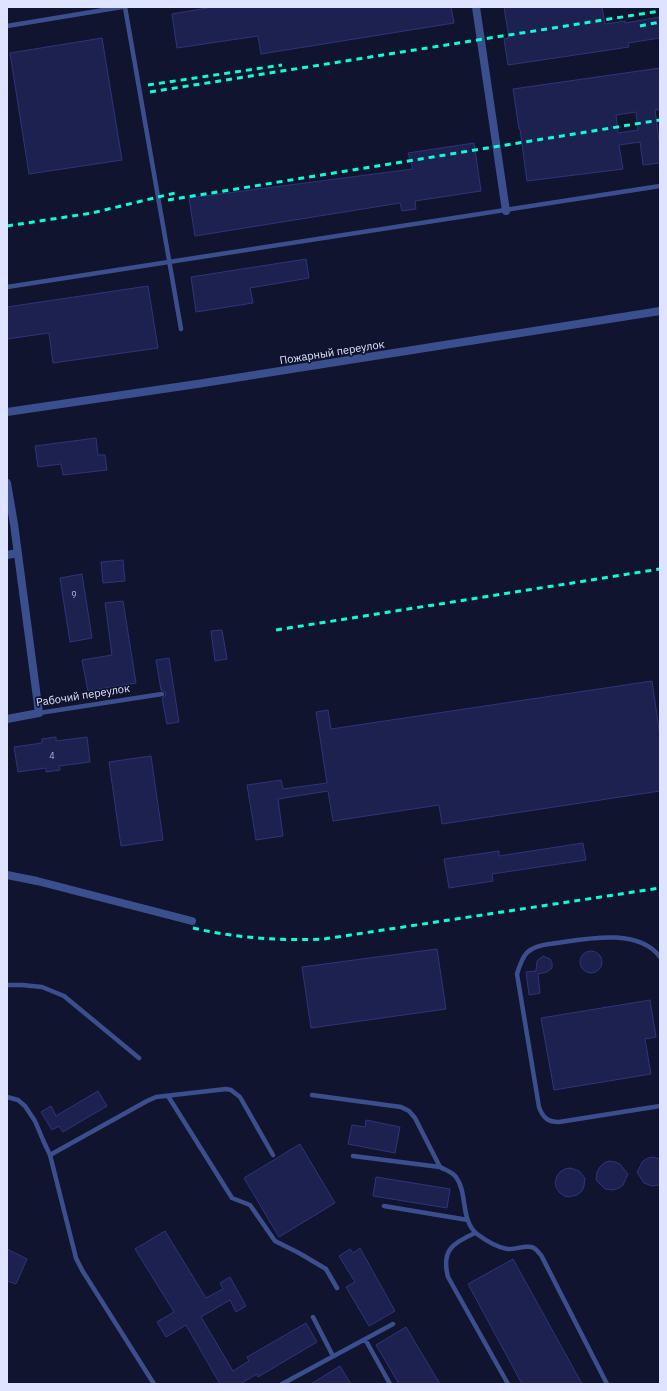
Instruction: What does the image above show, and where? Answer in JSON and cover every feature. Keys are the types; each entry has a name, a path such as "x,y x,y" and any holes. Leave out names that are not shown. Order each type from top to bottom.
{"street":[{"path":"476,7 506,211"},
{"name":"Пожарный переулок","path":"7,412 660,312"},
{"path":"7,483 10,524 18,553 39,713"},
{"path":"7,555 18,553"},
{"name":"Рабочий переулок","path":"7,719 39,713"},
{"path":"7,875 192,921"}],"lane":[{"path":"7,26 124,7 181,329"},
{"path":"7,287 660,186"},
{"name":"Рабочий переулок","path":"39,713 162,694"},
{"path":"660,958 658,954 642,943 621,937 610,937 539,945 527,952 522,959 517,974 539,1108 542,1115 546,1119 552,1122 560,1122 660,1106"},
{"path":"7,985 42,987 64,996 139,1058"},
{"path":"50,1156 156,1097 226,1089 231,1090 240,1097 273,1155"},
{"path":"312,1095 401,1107 409,1111 415,1118 440,1167"},
{"path":"168,1096 232,1198 250,1205 275,1240 299,1252 326,1269 337,1288"},
{"path":"7,1097 18,1100 25,1106 35,1121 50,1156 76,1258 82,1270 154,1384"},
{"path":"353,1156 440,1167 456,1176 460,1184 468,1220 475,1233 506,1249 527,1247 534,1248 540,1255 607,1384"},
{"path":"384,1206 468,1220"},
{"path":"475,1233 457,1241 452,1246 448,1252 446,1269 448,1277 508,1384"},
{"path":"313,1317 333,1356"},
{"path":"282,1384 393,1324"},
{"path":"365,1339 390,1384"}],"building":[{"path":"213,7 451,7 454,23 261,54 258,36 177,48 172,14"},
{"path":"504,7 602,7 605,24 625,21 625,23 660,17 660,38 628,43 629,47 508,65 504,39 509,38"},
{"path":"102,38 122,160 29,174 10,53"},
{"path":"660,68 660,109 655,110 660,148 660,163 643,165 640,142 619,145 623,169 527,181 513,89","holes":["636,112 638,130 618,133 616,115"]},
{"path":"474,143 481,191 415,201 416,209 402,211 400,203 195,236 189,198 413,169 408,153"},
{"path":"306,259 309,278 250,288 253,303 196,312 191,277"},
{"path":"148,286 158,348 53,363 49,333 7,339 7,307"},
{"path":"96,438 98,455 105,455 107,470 63,475 61,464 38,467 35,446"},
{"path":"123,560 125,581 103,583 101,562"},
{"path":"82,574 92,638 70,642 60,578"},
{"path":"123,601 136,683 88,691 82,660 112,655 105,603"},
{"path":"222,630 227,659 215,661 211,631"},
{"path":"169,658 179,722 167,724 162,698 166,693 161,690 156,660"},
{"path":"652,681 660,736 660,791 442,824 439,805 333,821 328,791 278,799 283,836 256,840 247,785 281,780 283,789 327,783 316,712 328,710 331,729"},
{"path":"56,737 56,741 87,737 90,762 59,766 60,770 46,772 46,768 18,772 14,747 42,743 42,739"},
{"path":"151,756 163,840 121,846 109,762"},
{"path":"583,843 586,860 492,874 493,881 449,888 444,859 499,851 499,856"},
{"path":"437,949 446,1009 311,1028 302,967"},
{"path":"591,951 599,954 602,962 599,970 591,973 583,970 580,962 583,954"},
{"path":"543,956 550,959 552,968 547,972 538,974 540,993 529,995 526,972 536,971 537,961"},
{"path":"650,1000 656,1037 645,1039 651,1074 554,1090 541,1018"},
{"path":"98,1091 107,1106 63,1132 59,1126 52,1130 41,1112 51,1106 56,1116"},
{"path":"366,1120 400,1127 395,1153 348,1144 352,1125 365,1127"},
{"path":"300,1144 335,1203 279,1237 244,1178"},
{"path":"653,1157 660,1159 660,1185 652,1186 644,1183 637,1172 643,1161"},
{"path":"609,1161 620,1164 628,1174 623,1185 613,1190 605,1189 596,1180 597,1172 600,1167"},
{"path":"571,1168 579,1171 585,1178 582,1191 577,1195 569,1197 564,1196 559,1192 555,1182 560,1172"},
{"path":"376,1177 450,1189 447,1208 373,1196"},
{"path":"165,1231 206,1298 223,1289 220,1283 230,1277 246,1306 236,1312 230,1300 201,1317 233,1371 249,1361 247,1357 306,1323 317,1342 258,1377 257,1374 240,1384 220,1384 186,1325 166,1337 157,1322 174,1312 135,1249"},
{"path":"360,1248 395,1311 369,1326 346,1287 355,1282 339,1256 350,1249 353,1253"},
{"path":"7,1249 27,1259 16,1284 7,1281"},
{"path":"513,1259 582,1384 522,1384 468,1284"},
{"path":"406,1327 440,1384 399,1384 376,1345"},
{"path":"340,1366 351,1384 311,1384"}],"railway":[{"path":"150,92 660,11"},
{"path":"640,26 660,22"},
{"path":"148,85 282,65"},
{"path":"168,200 660,120"},
{"path":"7,226 92,213 175,193"},
{"path":"276,630 660,569"},
{"path":"193,928 258,938 291,940 324,939 660,888"}]}
